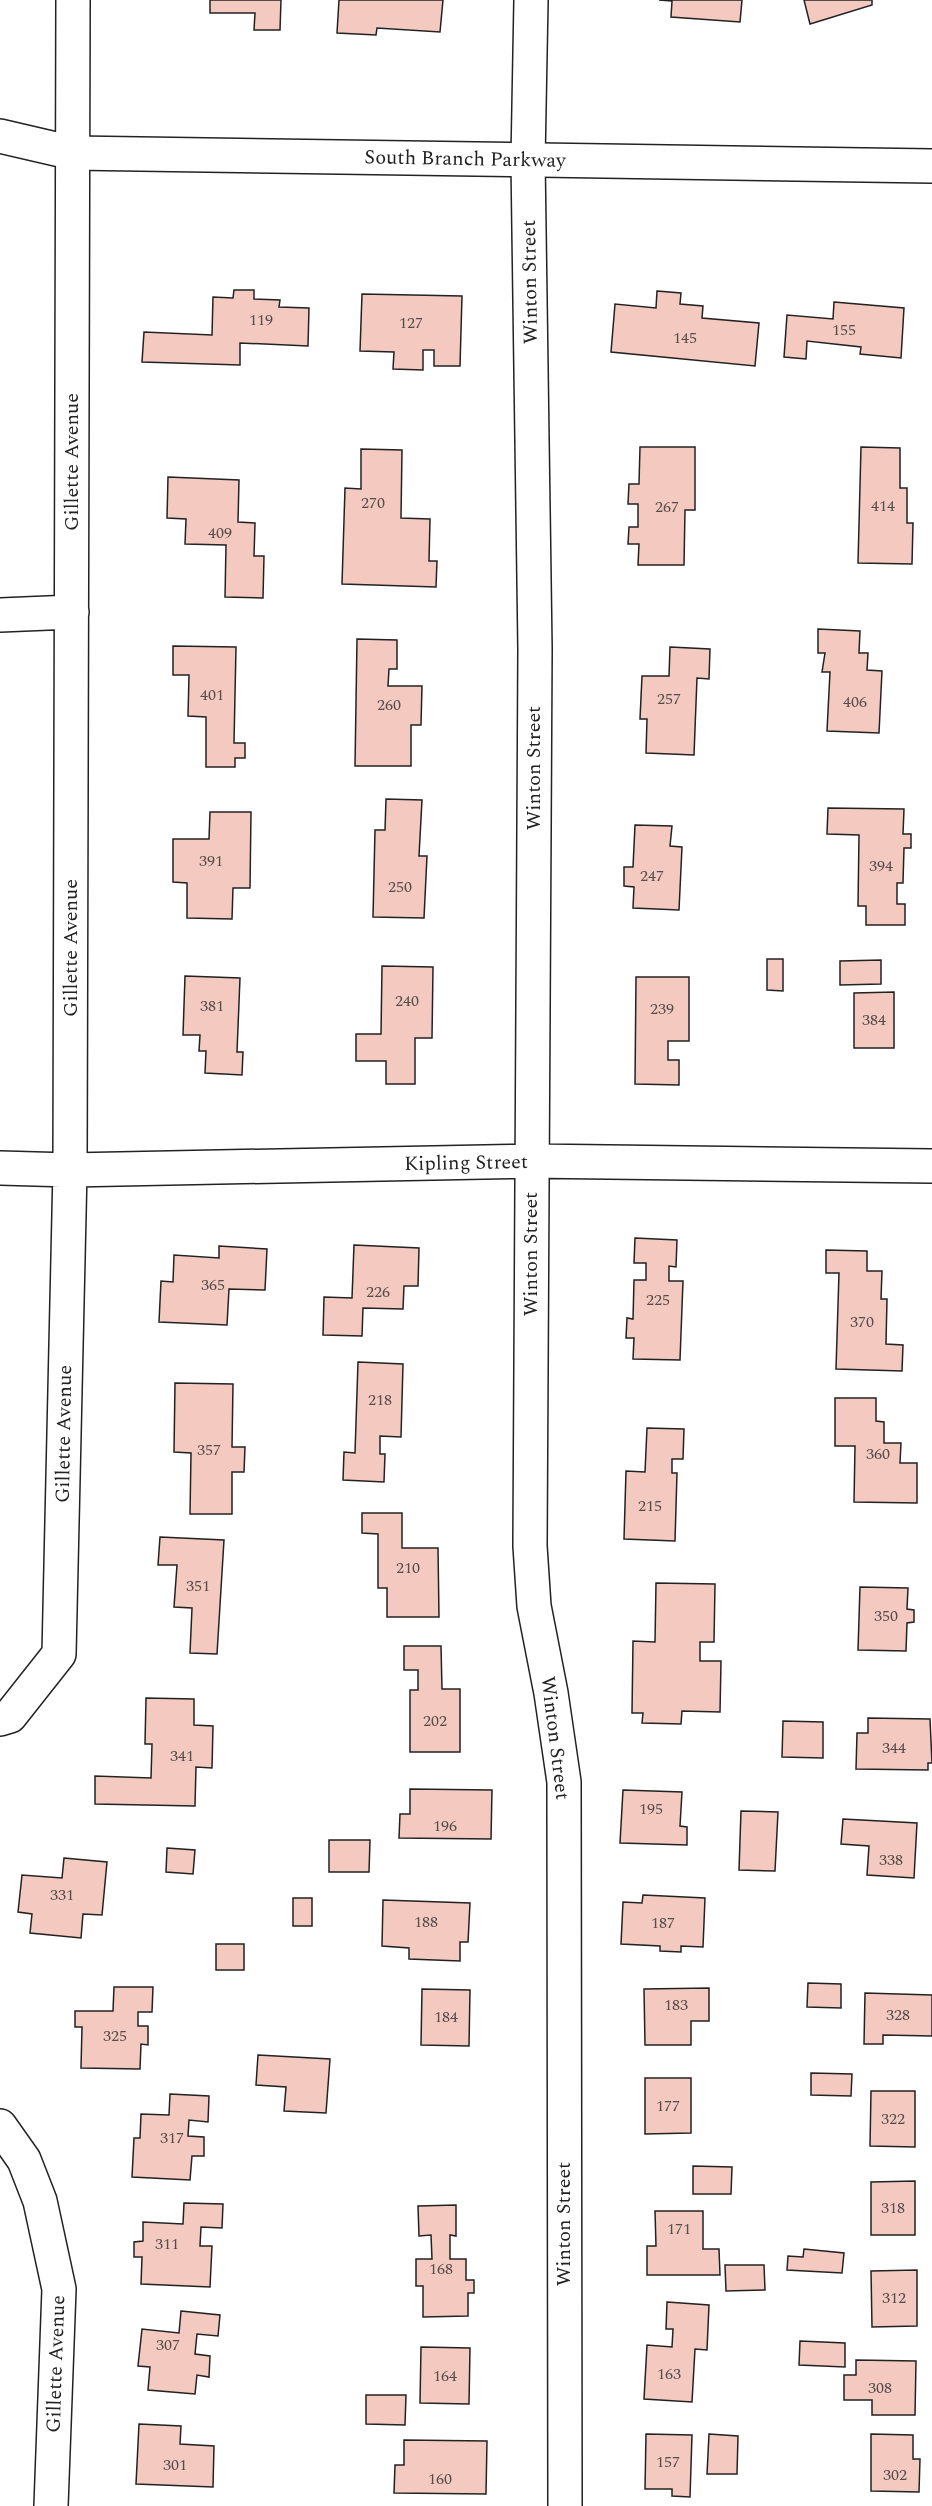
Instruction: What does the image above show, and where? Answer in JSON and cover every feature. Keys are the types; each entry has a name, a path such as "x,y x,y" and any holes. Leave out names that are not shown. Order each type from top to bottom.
{"street":[{"name":"Gillette Avenue","path":"0,1719 10,1716 59,1654 70,1170 73,0"},
{"name":"Winton Street","path":"531,0 528,160 535,649 530,1161 531,1576 564,1782 565,2506"},
{"name":"South Branch Parkway","path":"0,136 73,153 932,166"},
{"path":"0,615 72,612"},
{"name":"Kipling Street","path":"0,1168 70,1170 530,1161 932,1166"},
{"name":"Gillette Avenue","path":"0,2126 24,2160 40,2201 59,2289 51,2506"}],"building":[{"path":"210,0 281,0 280,30 254,30 255,13 210,13"},
{"path":"339,0 443,0 440,32 377,28 376,35 337,33"},
{"path":"659,0 742,0 740,22 671,17 672,1"},
{"path":"804,0 872,0 872,5 810,24"},
{"path":"234,290 254,290 254,299 280,300 279,307 309,308 308,346 240,343 240,365 142,362 144,332 212,335 213,297 233,298"},
{"path":"657,291 681,293 680,304 703,306 702,318 759,323 755,366 611,352 615,304 656,308"},
{"path":"362,294 462,296 460,366 434,366 434,350 423,350 423,370 393,369 394,352 360,351"},
{"path":"834,302 904,308 901,358 860,354 861,347 807,341 806,359 784,357 787,315 833,319"},
{"path":"640,447 695,447 695,510 685,510 684,565 638,565 639,544 628,544 629,527 638,527 638,504 628,504 629,484 639,484"},
{"path":"861,447 900,448 900,488 907,488 907,523 913,523 912,564 858,563"},
{"path":"361,449 402,450 401,518 430,519 429,561 437,561 436,587 342,584 345,488 361,489"},
{"path":"168,477 239,480 238,522 255,523 254,556 264,556 263,598 225,597 226,545 185,544 186,519 167,518"},
{"path":"818,629 860,631 859,653 868,653 867,670 882,671 879,733 827,731 830,672 822,672 825,653 818,653"},
{"path":"357,639 397,640 397,669 389,669 388,686 422,686 421,725 411,725 411,766 355,766"},
{"path":"173,646 236,647 234,743 245,743 245,758 235,758 235,767 206,767 206,717 188,716 189,675 173,675"},
{"path":"670,647 710,649 709,679 697,678 694,755 646,753 647,719 640,719 642,676 669,676"},
{"path":"386,799 422,800 419,856 427,856 424,918 373,917 375,830 385,830"},
{"path":"828,808 904,809 903,834 911,834 911,848 904,848 903,883 897,883 897,904 905,904 905,925 866,925 866,906 858,906 859,835 827,834"},
{"path":"210,812 251,812 250,888 233,888 232,919 187,918 187,883 173,882 173,839 209,839"},
{"path":"635,825 672,826 670,846 682,847 679,910 633,908 634,887 624,886 624,867 633,867"},
{"path":"767,959 783,959 783,991 767,990"},
{"path":"881,960 881,984 840,985 840,961"},
{"path":"382,966 433,967 432,1038 415,1038 415,1084 386,1084 386,1061 356,1061 356,1034 381,1034"},
{"path":"185,976 240,978 237,1052 243,1052 242,1075 205,1073 206,1051 199,1051 200,1035 183,1035"},
{"path":"636,977 689,977 689,1041 668,1041 668,1060 679,1060 679,1085 635,1084"},
{"path":"894,992 894,1048 854,1048 854,993"},
{"path":"635,1238 677,1240 676,1267 669,1266 669,1281 683,1281 680,1360 633,1359 634,1338 626,1338 627,1318 633,1319 634,1280 646,1280 646,1263 634,1263"},
{"path":"354,1245 419,1248 418,1286 404,1286 403,1309 363,1308 362,1336 323,1335 324,1297 352,1298"},
{"path":"219,1246 267,1249 265,1290 229,1289 227,1325 159,1322 161,1281 173,1282 174,1255 219,1258"},
{"path":"826,1250 867,1251 867,1271 882,1271 881,1299 887,1299 886,1344 903,1345 902,1371 836,1369 839,1273 826,1273"},
{"path":"358,1362 403,1364 401,1437 380,1436 380,1454 385,1454 384,1482 343,1480 344,1452 355,1453"},
{"path":"175,1383 233,1384 232,1447 245,1447 244,1472 232,1472 232,1514 190,1514 191,1453 174,1452"},
{"path":"835,1398 876,1398 876,1421 884,1422 884,1443 901,1443 900,1463 917,1463 917,1503 854,1502 855,1446 835,1446"},
{"path":"647,1428 684,1429 683,1459 672,1459 672,1473 677,1473 675,1541 624,1539 626,1471 645,1472"},
{"path":"362,1513 402,1513 402,1548 438,1548 439,1617 387,1617 387,1588 378,1588 378,1534 362,1533"},
{"path":"160,1537 224,1540 217,1654 190,1653 192,1608 174,1607 177,1565 158,1565"},
{"path":"656,1583 715,1584 714,1642 700,1642 700,1661 721,1661 720,1712 682,1711 681,1724 642,1723 643,1713 632,1713 633,1641 655,1642"},
{"path":"860,1587 908,1588 907,1609 914,1610 914,1622 907,1623 906,1651 858,1650"},
{"path":"404,1646 441,1646 442,1689 460,1689 460,1752 410,1752 410,1690 418,1690 418,1670 404,1670"},
{"path":"146,1698 194,1699 194,1725 213,1726 212,1768 196,1767 195,1806 95,1804 95,1776 151,1778 152,1744 145,1744"},
{"path":"868,1718 930,1719 932,1763 928,1763 928,1770 856,1769 857,1733 868,1733"},
{"path":"783,1721 823,1722 823,1758 782,1757"},
{"path":"410,1789 492,1790 491,1839 399,1838 400,1814 410,1814"},
{"path":"623,1790 682,1792 680,1826 687,1827 687,1845 620,1843"},
{"path":"741,1811 778,1812 775,1871 739,1870"},
{"path":"843,1819 917,1823 914,1878 867,1875 869,1846 841,1844"},
{"path":"329,1840 370,1840 369,1872 329,1872"},
{"path":"167,1848 195,1850 193,1874 166,1872"},
{"path":"64,1858 107,1862 102,1915 83,1914 81,1938 30,1933 32,1914 18,1912 22,1875 62,1878"},
{"path":"643,1895 705,1898 703,1947 681,1946 681,1952 660,1951 660,1946 621,1944 623,1902 642,1903"},
{"path":"293,1898 312,1898 312,1926 293,1926"},
{"path":"383,1900 470,1903 468,1942 460,1942 460,1961 409,1959 409,1948 382,1946"},
{"path":"216,1944 244,1944 244,1970 216,1970"},
{"path":"808,1983 841,1984 841,2008 807,2007"},
{"path":"114,1987 153,1987 152,2012 138,2012 138,2026 148,2026 148,2045 141,2044 140,2069 81,2068 82,2027 75,2027 75,2011 113,2011"},
{"path":"709,1988 709,2021 691,2021 691,2045 645,2045 644,1989"},
{"path":"422,1989 470,1990 469,2046 421,2045"},
{"path":"865,1993 932,1995 932,2036 883,2035 883,2044 864,2044"},
{"path":"258,2055 330,2059 326,2113 284,2111 286,2087 256,2085"},
{"path":"811,2073 852,2074 851,2096 811,2095"},
{"path":"645,2078 691,2078 691,2133 645,2134"},
{"path":"871,2091 915,2091 915,2147 870,2146"},
{"path":"170,2094 209,2096 208,2122 189,2120 188,2136 204,2137 204,2156 192,2156 190,2180 132,2177 134,2138 140,2138 141,2114 169,2115"},
{"path":"693,2166 732,2167 731,2194 693,2194"},
{"path":"915,2181 915,2235 871,2235 871,2182"},
{"path":"184,2203 223,2204 222,2228 201,2227 200,2246 212,2246 210,2287 141,2284 142,2257 134,2257 134,2242 143,2241 143,2222 183,2224"},
{"path":"456,2205 456,2236 450,2235 450,2259 466,2259 466,2280 474,2280 474,2293 468,2293 468,2316 423,2317 423,2286 416,2286 416,2259 432,2259 431,2235 419,2236 418,2206"},
{"path":"655,2211 703,2211 703,2249 719,2249 720,2275 647,2275 647,2246 656,2246"},
{"path":"804,2249 844,2253 842,2273 787,2270 788,2256 803,2257"},
{"path":"725,2265 764,2265 765,2290 726,2291"},
{"path":"917,2270 917,2326 872,2327 871,2271"},
{"path":"667,2302 709,2305 707,2350 695,2349 692,2402 644,2399 647,2345 672,2347 673,2329 666,2329"},
{"path":"181,2311 220,2315 218,2336 197,2334 195,2354 210,2356 209,2377 197,2375 195,2394 148,2390 150,2367 138,2366 142,2329 179,2333"},
{"path":"800,2341 845,2343 845,2367 799,2365"},
{"path":"421,2347 470,2348 469,2404 420,2403"},
{"path":"856,2360 916,2361 915,2415 872,2415 872,2400 844,2400 844,2375 856,2375"},
{"path":"366,2395 406,2395 405,2425 366,2424"},
{"path":"139,2424 181,2426 180,2444 214,2446 213,2487 136,2484"},
{"path":"646,2434 692,2435 690,2497 672,2496 672,2489 645,2489"},
{"path":"709,2434 738,2436 737,2474 707,2474"},
{"path":"871,2434 913,2435 913,2459 920,2459 919,2492 871,2491"},
{"path":"404,2440 487,2441 486,2494 394,2493 395,2465 404,2465"}]}
